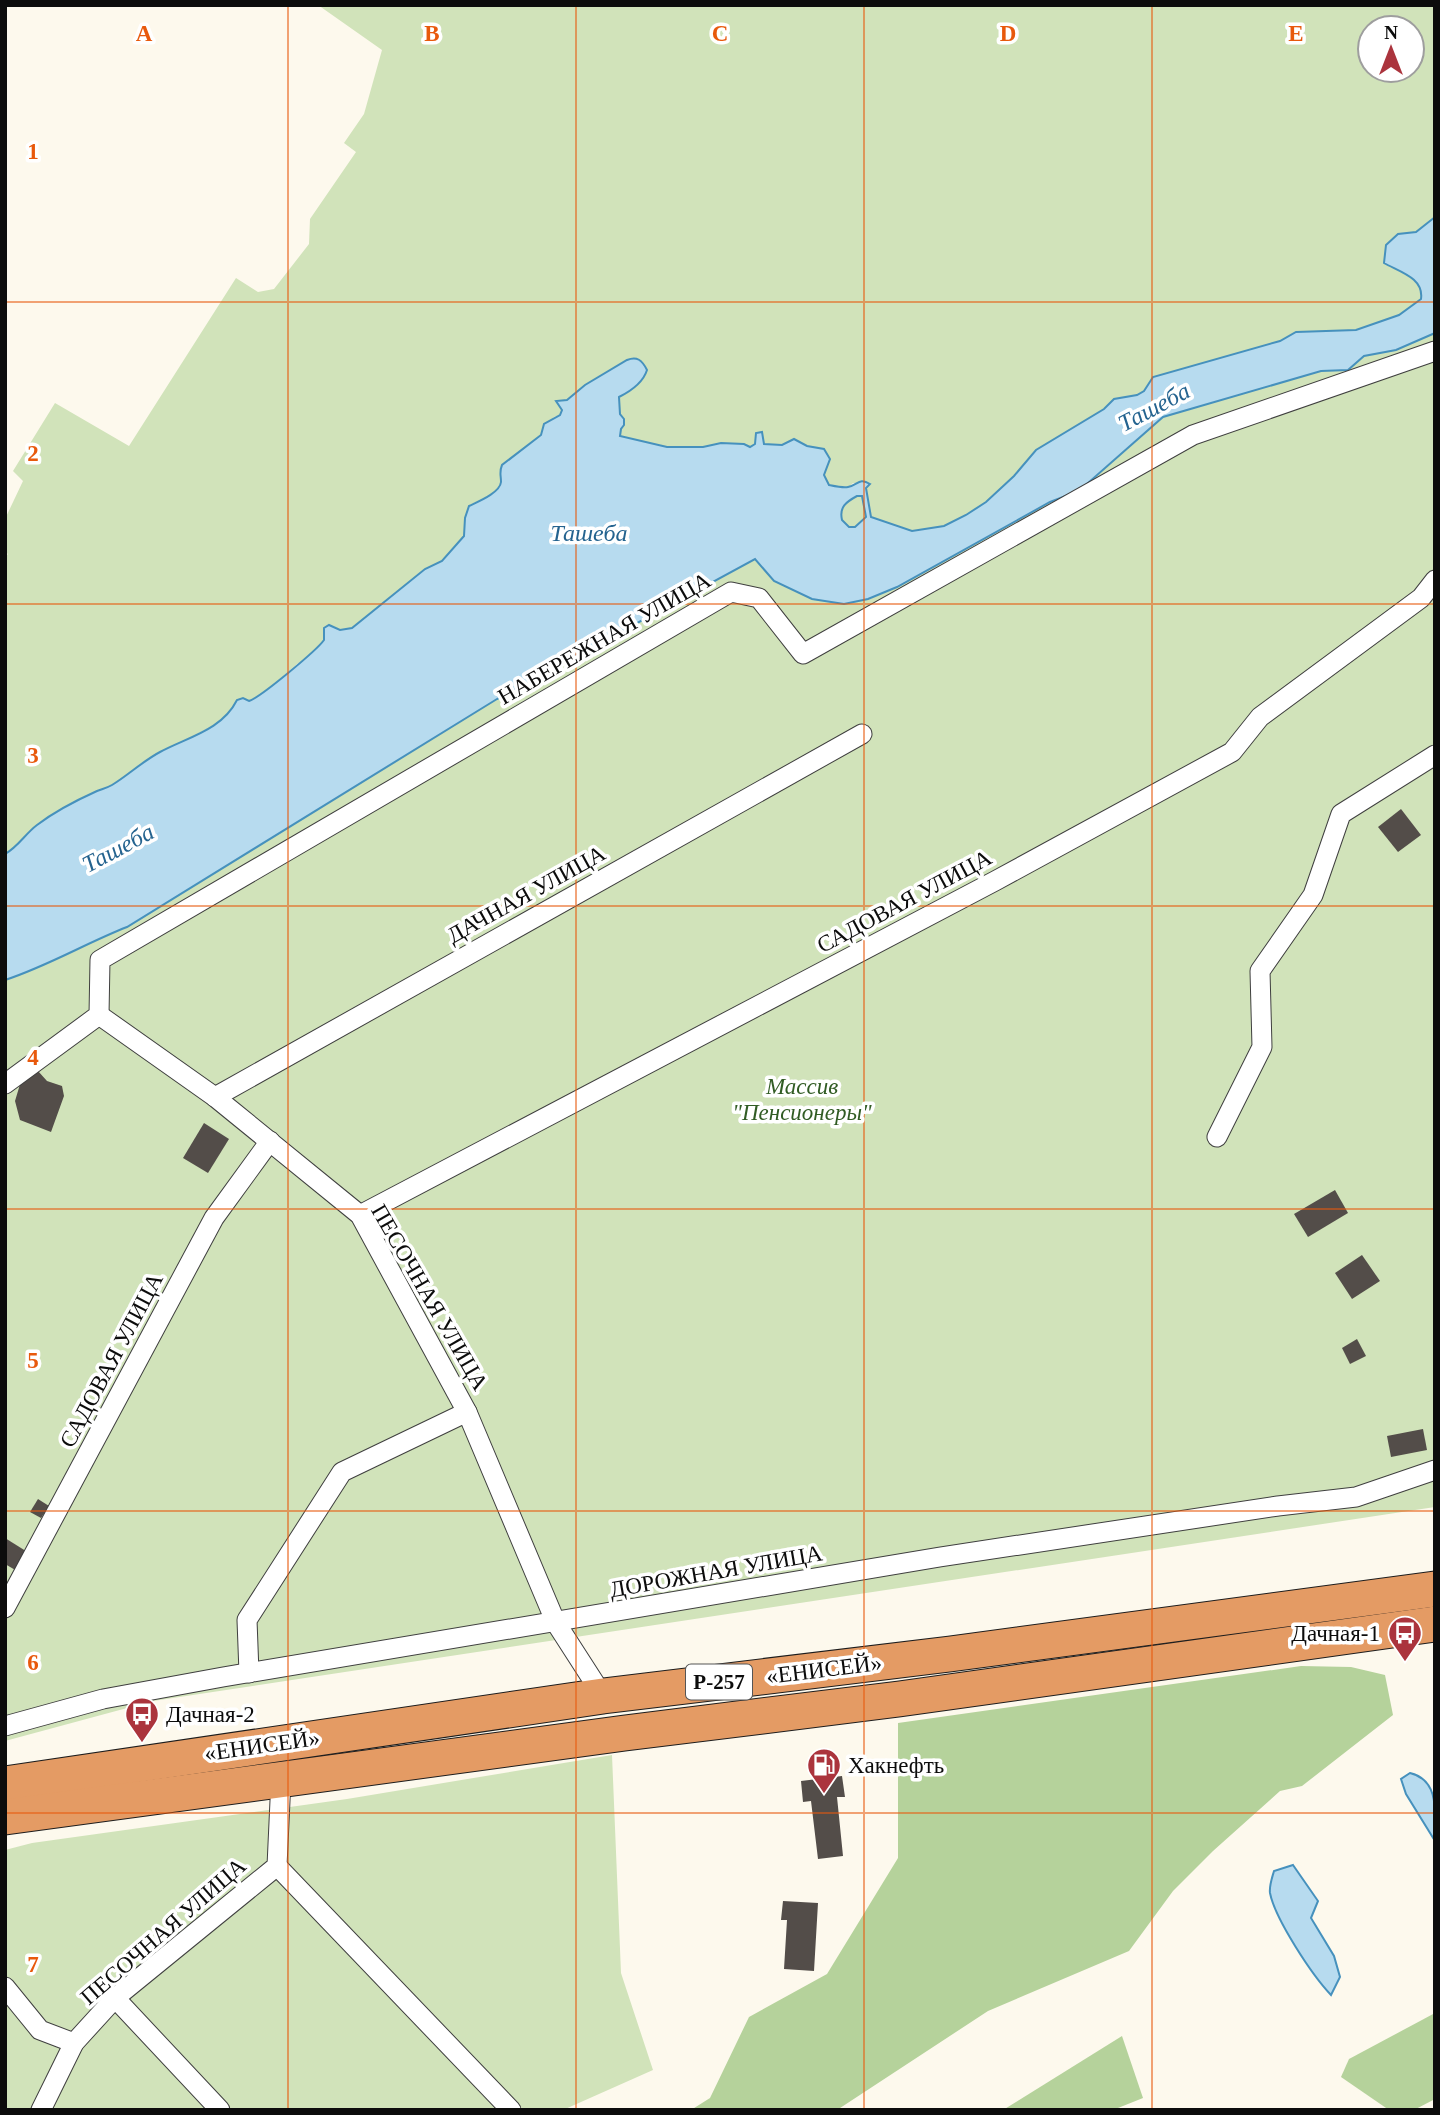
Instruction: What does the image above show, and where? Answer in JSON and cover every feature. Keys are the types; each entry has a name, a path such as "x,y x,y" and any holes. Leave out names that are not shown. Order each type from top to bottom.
{"highway":[{"name":"«ЕНИСЕЙ»","path":"5,1784 603,1696 950,1654 1435,1590"},
{"name":"«ЕНИСЕЙ»","path":"5,1817 625,1733 899,1699 1435,1624"}],"street":[{"name":"НАБЕРЕЖНАЯ УЛИЦА","path":"99,1016 100,960 731,592 759,598 803,654 1193,435 1433,356"},
{"name":"САДОВАЯ УЛИЦА","path":"360,1215 995,881 1232,752 1260,717 1421,598 1435,580"},
{"name":"ДАЧНАЯ УЛИЦА","path":"215,1097 862,734"},
{"path":"1217,1137 1262,1047 1260,971 1313,895 1341,814 1435,755"},
{"path":"5,1084 99,1016"},
{"name":"ПЕСОЧНАЯ УЛИЦА","path":"99,1016 215,1097 360,1215 467,1412 556,1623 603,1696"},
{"name":"САДОВАЯ УЛИЦА","path":"5,1608 214,1218 270,1141"},
{"path":"249,1673 247,1620 342,1472 467,1412"},
{"name":"ДОРОЖНАЯ УЛИЦА","path":"5,1726 103,1699 249,1673 940,1557 1278,1506 1356,1497 1435,1469"},
{"name":"ПЕСОЧНАЯ УЛИЦА","path":"41,2110 74,2043 116,1998 277,1866 281,1779"},
{"path":"277,1866 511,2110"},
{"path":"5,1987 40,2031 74,2043"},
{"path":"116,1998 220,2110"}],"green space":[{"path":"318,5 1435,5 1435,217 1416,232 1398,234 1386,245 1415,277 1421,292 1421,299 1399,315 1356,330 1296,332 1280,341 1153,377 1144,391 1114,399 1104,409 1036,450 1014,476 986,502 966,515 944,526 912,531 871,517 866,488 870,484 829,486 823,475 830,459 824,449 807,446 794,439 782,445 764,444 762,432 755,439 755,445 750,447 667,447 620,436 624,419 620,414 619,397 629,392 627,360 585,385 567,400 556,401 562,410 560,415 554,417 541,435 502,465 500,486 469,506 464,536 442,561 425,569 352,628 340,630 329,625 324,628 324,640 308,657 265,692 232,710 216,726 162,751 110,786 37,825 17,846 5,854 5,557 8,554 5,552 5,519 23,481 13,471 55,403 129,446 236,278 258,292 274,289 309,244 310,219 356,152 344,143 364,114 382,50"},
{"name":"Массив \"Пенсионеры\"","path":"1435,333 1435,1507 153,1701 5,1741 5,980 127,927 497,699 755,559 774,581 897,587 1050,502 1079,491 1163,417 1321,371 1348,370 1364,356 1396,350"},
{"path":"857,496 862,496 866,517 855,527 849,527 842,520 843,508"},
{"path":"1301,1666 1351,1667 1385,1675 1393,1715 1302,1786 1280,1791 1173,1891 1129,1951 988,2011 837,2110 691,2110 710,2098 749,2017 827,1974 898,1858 898,1723"},
{"path":"612,1755 621,1973 653,2070 563,2110 5,2110 5,1850 32,1843 347,1799"},
{"path":"1435,2013 1435,2099 1414,2110 1389,2110 1341,2077 1349,2059"},
{"path":"1122,2036 1143,2098 1113,2110 1003,2110"}],"water":[{"name":"Ташеба","path":"1435,217 1435,333 1396,350 1364,356 1348,370 1321,371 1163,417 1079,491 1050,502 897,587 868,599 844,604 812,599 774,581 755,559 497,699 127,927 5,980 5,854 51,815 110,786 154,756 213,726 223,719 237,700 243,698 249,701 265,691 324,640 324,628 329,625 340,630 352,628 425,569 442,561 464,536 469,506 488,497 500,486 502,465 541,435 544,424 560,415 562,410 556,401 567,400 585,385 627,360 639,360 647,370 636,386 619,397 620,414 624,419 620,436 667,447 703,447 721,443 744,444 750,447 755,444 756,433 762,432 764,444 782,445 794,439 807,446 824,449 830,459 824,475 829,485 846,487 861,481 870,484 866,488 871,517 912,531 944,526 986,502 1014,476 1036,450 1104,409 1114,399 1144,391 1153,377 1280,341 1296,332 1356,330 1399,315 1421,299 1421,292 1410,276 1384,263 1386,245 1398,234 1416,232","holes":["862,496 866,517 855,527 849,527 842,520 843,508 853,498"]},
{"path":"1410,1773 1420,1777 1431,1790 1435,1809 1435,1841 1406,1794 1401,1779"},
{"path":"1293,1865 1318,1901 1311,1918 1334,1956 1340,1977 1331,1995 1295,1946 1273,1904 1270,1885 1274,1871"}],"building":[{"path":"1401,809 1421,835 1398,852 1378,827"},
{"path":"38,1071 47,1081 62,1086 64,1096 51,1132 20,1120 15,1101 21,1081"},
{"path":"204,1123 229,1139 208,1173 183,1158"},
{"path":"1335,1190 1348,1213 1308,1237 1294,1214"},
{"path":"1362,1255 1380,1281 1352,1299 1335,1273"},
{"path":"1357,1339 1366,1356 1350,1364 1342,1348"},
{"path":"1423,1429 1427,1450 1391,1457 1387,1436"},
{"path":"38,1499 49,1506 41,1518 30,1512"},
{"path":"5,1538 29,1553 17,1571 5,1564"},
{"path":"842,1776 845,1797 837,1797 843,1856 818,1859 811,1801 803,1802 801,1781"},
{"path":"783,1901 818,1903 814,1971 784,1969 787,1920 781,1920"}],"place":[{"name":"Дачная-1","path":"1405,1663"},
{"name":"Дачная-2","path":"142,1744"},
{"name":"Хакнефть","path":"824,1795"}]}
